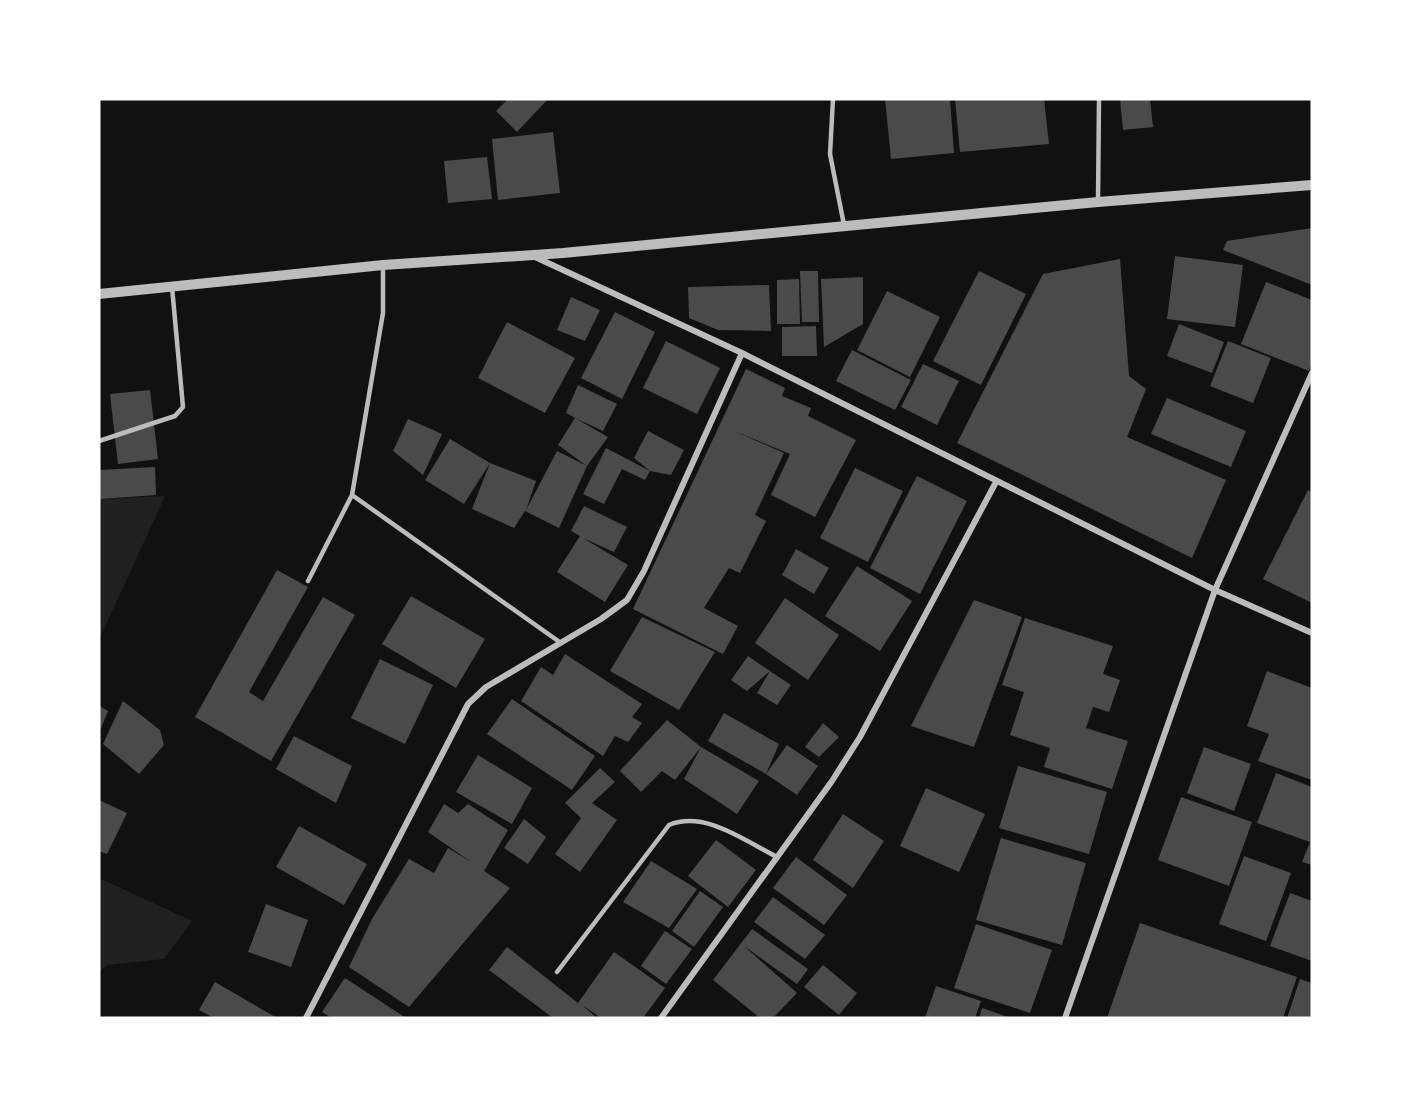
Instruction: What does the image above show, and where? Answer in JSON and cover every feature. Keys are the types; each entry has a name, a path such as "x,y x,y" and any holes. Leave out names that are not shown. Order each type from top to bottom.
{"street":[{"path":"99,294 383,265 532,255 844,228 1098,202 1312,185"},
{"path":"532,255 742,353 1215,590 1312,633"},
{"path":"306,1018 468,704 486,687 601,619 627,600 644,571 742,353"},
{"path":"1065,1018 1215,590 1312,373"},
{"path":"661,1018 860,737 996,482"}],"lane":[{"path":"833,99 830,154 844,228"},
{"path":"1098,202 1099,99"},
{"path":"308,581 352,495 383,313 383,265"},
{"path":"99,441 175,416 183,407 172,287"},
{"path":"352,495 561,643"},
{"path":"557,972 669,825 682,820 710,824 777,857"}],"shaded area":[{"path":"165,496 99,640 99,499"},
{"path":"99,878 192,921 164,959 107,965 99,972"}],"building":[{"path":"508,99 548,99 517,132 496,111"},
{"path":"885,99 950,99 954,153 891,159"},
{"path":"955,99 1044,99 1049,144 960,152"},
{"path":"1120,99 1150,99 1153,127 1123,130"},
{"path":"553,132 560,193 498,200 492,139"},
{"path":"487,157 492,199 448,203 444,161"},
{"path":"1312,228 1312,285 1223,250 1227,241"},
{"path":"1175,256 1243,265 1235,327 1167,319"},
{"path":"1120,259 1129,376 1146,389 1127,437 1226,480 1192,558 957,443 1043,274"},
{"path":"800,271 818,271 819,322 802,322"},
{"path":"979,271 1026,294 981,385 933,361"},
{"path":"863,277 863,324 824,347 821,279"},
{"path":"799,279 800,324 777,324 777,280"},
{"path":"1266,282 1312,300 1312,363 1309,371 1241,344"},
{"path":"769,285 771,331 718,330 689,318 688,287"},
{"path":"887,291 940,317 910,377 857,350"},
{"path":"571,297 600,310 585,341 557,330"},
{"path":"615,312 655,332 622,399 581,378"},
{"path":"507,322 575,358 545,413 478,378"},
{"path":"1179,324 1224,342 1212,373 1167,356"},
{"path":"816,326 817,356 782,356 782,327"},
{"path":"666,341 720,368 697,414 643,388"},
{"path":"1228,341 1271,358 1253,403 1210,386"},
{"path":"852,350 911,380 895,410 836,381"},
{"path":"923,364 959,381 937,425 901,407"},
{"path":"746,369 785,388 782,396 811,408 808,416 856,440 815,517 771,495 790,454 732,430 784,453 755,515 766,521 740,573 729,568 704,608 738,626 723,654 633,609"},
{"path":"578,385 617,404 603,431 566,413"},
{"path":"150,390 158,459 118,464 110,394"},
{"path":"1167,398 1246,431 1231,467 1151,434"},
{"path":"575,418 608,437 587,466 558,445"},
{"path":"408,419 442,434 423,475 393,451"},
{"path":"648,431 684,450 671,475 650,471 634,458"},
{"path":"450,439 490,463 464,504 425,480"},
{"path":"606,448 650,471 645,480 622,469 604,504 583,494"},
{"path":"557,451 587,466 559,528 525,511 514,528 472,509 490,463 536,481 526,510"},
{"path":"155,467 156,495 99,499 99,470"},
{"path":"855,468 903,491 868,562 820,538"},
{"path":"917,476 967,501 920,594 870,568"},
{"path":"1308,490 1312,492 1312,603 1263,579"},
{"path":"584,506 627,527 614,552 583,538 628,565 605,602 557,572 580,536 571,531"},
{"path":"796,549 829,568 814,594 782,575"},
{"path":"857,566 912,601 880,651 825,616"},
{"path":"277,570 308,587 249,692 263,701 323,597 355,615 271,761 195,717"},
{"path":"411,596 485,639 456,688 382,644"},
{"path":"785,598 839,635 808,680 755,643"},
{"path":"974,600 1022,617 974,747 911,726"},
{"path":"642,617 715,652 679,710 610,671"},
{"path":"1025,618 1113,646 1103,674 1120,680 1109,712 1093,707 1086,728 1128,741 1112,789 1044,767 1050,748 1010,735 1024,692 1002,685"},
{"path":"565,654 642,704 632,717 642,723 628,742 615,736 603,756 521,701 541,667 553,675"},
{"path":"748,656 770,671 747,691 731,680"},
{"path":"380,659 433,685 405,744 351,718"},
{"path":"770,671 791,685 777,705 757,693"},
{"path":"1267,671 1312,688 1312,780 1258,761 1269,734 1247,726"},
{"path":"512,699 595,756 572,790 487,734"},
{"path":"123,701 160,730 164,745 139,774 103,744"},
{"path":"99,706 108,711 99,733"},
{"path":"724,713 779,744 766,774 708,741"},
{"path":"667,720 701,747 675,780 662,771 641,792 620,771"},
{"path":"823,723 839,737 819,757 805,747"},
{"path":"294,736 352,766 336,803 276,769"},
{"path":"787,745 818,766 797,795 766,774"},
{"path":"701,747 759,781 737,814 684,779"},
{"path":"1204,747 1251,764 1234,811 1187,793"},
{"path":"478,755 532,788 512,824 456,792"},
{"path":"1018,766 1107,792 1089,854 999,828"},
{"path":"600,768 615,782 592,803 617,820 580,872 555,854 581,818 565,803"},
{"path":"1276,773 1312,787 1312,865 1302,862 1310,842 1257,823"},
{"path":"926,788 985,814 959,872 900,846"},
{"path":"1181,797 1252,822 1229,886 1158,860"},
{"path":"99,800 127,813 107,854 99,851"},
{"path":"444,804 458,813 468,804 508,830 484,871 510,888 409,1007 349,967 372,919 409,859 434,873 448,848 471,862 428,832"},
{"path":"843,814 884,841 853,888 813,860"},
{"path":"524,819 546,837 528,864 504,848"},
{"path":"299,826 367,864 344,905 276,867"},
{"path":"1001,838 1086,863 1062,945 976,920"},
{"path":"716,840 756,870 728,907 688,876"},
{"path":"1244,856 1291,873 1266,941 1219,924"},
{"path":"796,857 847,895 824,925 773,888"},
{"path":"651,861 697,889 669,928 623,902"},
{"path":"700,891 723,907 694,947 672,931"},
{"path":"1290,893 1312,901 1312,961 1270,946"},
{"path":"773,897 825,935 805,959 754,922"},
{"path":"266,904 308,920 291,967 248,952"},
{"path":"1140,923 1297,977 1283,1018 1107,1018"},
{"path":"976,924 1052,950 1030,1013 954,988"},
{"path":"752,929 808,969 797,984 744,946 797,993 773,1018 760,1018 713,980"},
{"path":"665,931 692,949 666,984 641,966"},
{"path":"507,947 578,1003 614,952 665,988 643,1018 601,1018 581,1004 597,1018 553,1018 489,970"},
{"path":"823,965 857,993 839,1015 804,987"},
{"path":"345,978 406,1018 332,1018 322,1012"},
{"path":"1300,979 1312,983 1312,1018 1287,1018"},
{"path":"215,982 277,1018 214,1018 199,1010"},
{"path":"936,986 981,1001 975,1018 925,1018"},
{"path":"982,1008 1011,1018 979,1018"}]}
